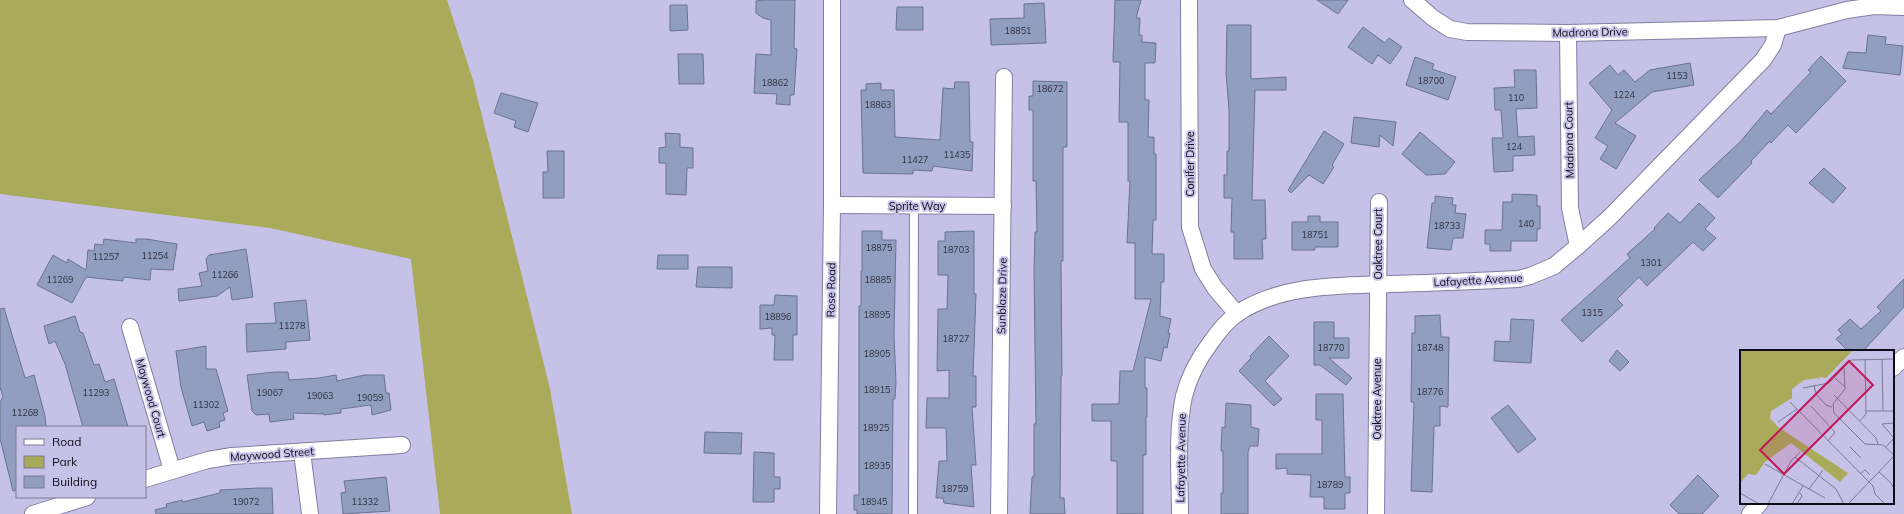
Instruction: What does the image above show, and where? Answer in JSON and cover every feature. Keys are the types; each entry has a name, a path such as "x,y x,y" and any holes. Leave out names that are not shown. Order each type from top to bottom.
{"street":[{"name":"Rose Road","path":"828,514 832,205 832,0"},
{"name":"Conifer Drive","path":"1189,0 1190,227 1203,269 1215,288 1237,314"},
{"name":"Madrona Drive","path":"1412,0 1433,18 1450,29 1467,32 1568,33 1778,28"},
{"path":"1778,28 1847,10 1874,6 1904,7"},
{"name":"Lafayette Avenue","path":"1180,514 1180,434 1184,396 1200,356 1217,334 1237,314 1275,296 1292,291 1378,285 1518,279 1530,276 1554,266 1610,217 1763,60 1773,45 1778,28"},
{"name":"Madrona Court","path":"1568,33 1570,208 1578,246"},
{"name":"Sunblaze Drive","path":"999,514 1004,77"},
{"name":"Oaktree Court","path":"1378,202 1378,285"},
{"name":"Sprite Way","path":"832,205 1002,206"},
{"name":"Oaktree Avenue","path":"1376,514 1378,285"},
{"name":"Maywood Court","path":"130,327 172,470"},
{"path":"1894,367 1904,357"},
{"name":"Maywood Street","path":"146,478 208,460 232,456 402,445"},
{"path":"302,452 310,514"},
{"path":"33,514 84,498"},
{"path":"1750,514 1759,504"}],"lane":[{"path":"913,514 914,206"}],"green space":[{"path":"0,0 447,0 473,80 550,389 572,514 440,514 411,259 270,228 0,194"}],"building":[{"path":"795,0 794,48 797,49 794,95 790,95 790,105 776,104 777,94 754,93 756,54 771,55 771,20 763,18 756,13 756,1"},
{"path":"1115,0 1141,0 1136,18 1140,18 1139,35 1142,35 1142,42 1156,43 1155,63 1145,63 1145,100 1149,100 1148,137 1154,137 1154,154 1156,154 1156,220 1153,220 1152,254 1164,254 1164,282 1161,282 1160,316 1171,319 1167,348 1164,347 1161,361 1145,357 1147,417 1146,455 1143,455 1143,514 1117,514 1117,461 1111,461 1111,421 1092,421 1092,404 1119,404 1120,371 1133,371 1151,299 1135,299 1135,243 1127,243 1130,181 1128,181 1128,122 1119,122 1120,62 1113,62"},
{"path":"1317,0 1348,0 1338,14"},
{"path":"1044,3 1046,43 991,45 990,19 1024,18 1024,4"},
{"path":"670,5 687,5 688,30 670,31"},
{"path":"897,7 923,7 923,30 896,30"},
{"path":"1227,25 1251,25 1251,79 1286,77 1286,90 1255,90 1252,200 1265,200 1266,239 1262,239 1263,259 1234,259 1234,232 1231,232 1232,198 1224,198 1224,175 1227,175 1227,151 1229,151 1229,109 1226,73"},
{"path":"1363,27 1385,43 1389,38 1402,47 1390,64 1378,55 1372,64 1348,47"},
{"path":"1868,35 1886,37 1885,44 1903,46 1900,75 1843,68 1848,52 1866,53"},
{"path":"678,54 703,54 704,84 679,84"},
{"path":"1821,56 1846,81 1796,133 1788,125 1771,143 1770,141 1751,161 1752,163 1718,198 1699,180 1740,142 1767,110 1771,114 1811,72 1808,70"},
{"path":"1415,57 1434,64 1432,69 1456,77 1448,100 1406,85"},
{"path":"1690,63 1694,85 1652,92 1615,123 1636,136 1616,169 1600,159 1608,146 1595,138 1612,110 1589,83 1610,65 1618,75 1624,70 1635,82 1650,70"},
{"path":"1514,70 1536,70 1537,108 1516,109 1518,137 1534,136 1535,155 1513,156 1513,171 1494,172 1492,138 1503,138 1501,110 1495,110 1494,88 1515,87"},
{"path":"1033,81 1067,82 1067,147 1063,147 1063,261 1061,261 1062,376 1060,498 1064,498 1065,514 1030,514 1032,477 1034,477 1034,424 1036,424 1034,271 1035,232 1037,232 1036,181 1033,181 1033,110 1029,110 1029,96 1033,96"},
{"path":"955,82 969,82 970,142 973,142 972,171 933,166 932,171 913,170 913,174 863,173 861,90 866,90 866,84 881,83 881,90 894,90 895,137 940,140 943,88 954,89"},
{"path":"501,93 538,103 528,132 514,127 516,121 494,113"},
{"path":"1354,117 1396,122 1393,146 1380,135 1379,147 1351,143"},
{"path":"1324,131 1344,144 1332,165 1334,167 1323,184 1309,175 1291,193 1288,190"},
{"path":"1420,132 1455,162 1445,174 1426,175 1402,154"},
{"path":"665,133 680,134 680,147 693,148 693,168 687,168 686,195 666,194 666,163 659,163 659,148 666,147"},
{"path":"547,151 564,151 564,198 543,198 543,172 548,172"},
{"path":"1824,168 1846,188 1833,203 1809,183"},
{"path":"1512,194 1537,195 1537,206 1540,206 1540,229 1537,229 1537,241 1511,241 1511,251 1490,251 1490,244 1485,244 1485,230 1502,230 1503,202 1512,202"},
{"path":"1435,196 1453,198 1452,205 1456,205 1455,213 1466,214 1463,238 1453,238 1451,250 1427,248 1432,203 1435,203"},
{"path":"1699,203 1715,218 1705,229 1716,238 1703,251 1693,242 1647,286 1639,277 1617,299 1623,305 1582,342 1561,320 1630,258 1627,254 1655,229 1654,228 1668,213 1680,223"},
{"path":"1308,216 1320,216 1320,222 1338,222 1338,247 1315,247 1315,250 1292,250 1292,222 1308,222"},
{"path":"862,231 882,231 882,240 896,240 894,335 896,382 895,399 893,399 892,514 857,514 857,510 854,510 854,495 859,495 859,306 861,306"},
{"path":"974,231 974,294 976,294 973,376 976,376 976,407 972,407 976,465 971,465 974,507 944,503 943,498 936,498 939,461 947,461 946,428 926,428 927,398 949,398 949,370 937,371 938,309 947,309 948,275 938,275 938,241 945,241 945,232"},
{"path":"104,239 136,243 136,239 146,239 177,244 173,270 151,269 150,280 123,277 123,281 86,277 72,303 37,285 53,255 67,263 68,259 86,270 88,250 94,251 95,244 103,245"},
{"path":"246,249 253,297 232,300 230,287 217,296 179,301 178,289 202,286 199,273 208,271 206,259 209,255"},
{"path":"658,255 688,255 688,269 657,269"},
{"path":"698,267 732,267 732,288 696,287"},
{"path":"1904,279 1904,307 1864,350 1847,350 1836,339 1842,334 1838,330 1850,319 1861,329 1881,311 1877,307"},
{"path":"775,295 797,296 797,335 793,335 793,360 774,360 775,335 772,335 772,328 760,329 760,305 774,305"},
{"path":"306,300 310,340 286,342 286,349 247,352 246,324 276,323 274,303"},
{"path":"4,308 25,378 34,375 45,416 46,426 16,426 16,490 13,491 0,438 0,402 3,397 0,387 0,309"},
{"path":"1440,315 1441,337 1449,337 1448,407 1440,406 1440,426 1434,426 1432,492 1411,491 1414,402 1411,402 1412,333 1415,333 1415,316"},
{"path":"75,316 80,332 83,333 94,365 99,364 105,382 114,379 128,426 83,426 65,364 55,341 49,344 44,326"},
{"path":"1511,319 1534,320 1531,363 1494,361 1495,341 1510,342"},
{"path":"1314,322 1334,322 1334,338 1349,338 1349,358 1329,358 1352,378 1346,385 1320,365 1314,365"},
{"path":"1269,336 1289,356 1265,381 1282,399 1274,406 1239,371 1251,358 1250,356"},
{"path":"206,346 206,369 216,369 228,411 223,413 225,420 219,422 220,427 207,431 204,422 192,426 181,387 176,351"},
{"path":"1617,350 1629,362 1620,371 1609,361"},
{"path":"288,372 289,380 336,375 337,381 365,375 384,375 386,393 389,393 391,410 372,415 371,405 341,409 341,413 324,415 293,413 294,419 270,422 269,414 256,415 252,411 247,375"},
{"path":"1316,394 1343,394 1345,477 1350,477 1350,493 1345,493 1345,509 1324,509 1324,497 1310,497 1311,475 1287,474 1287,468 1276,469 1276,454 1322,454 1322,420 1316,420"},
{"path":"1226,403 1251,405 1251,427 1259,429 1258,446 1250,446 1248,452 1248,514 1221,514 1221,493 1223,493 1223,451 1221,451 1222,427 1225,428"},
{"path":"1508,405 1536,439 1518,453 1491,418"},
{"path":"705,432 742,433 741,454 704,453"},
{"path":"754,452 774,453 774,477 780,477 780,489 774,489 774,502 753,502"},
{"path":"1698,475 1719,496 1702,514 1679,514 1670,505"},
{"path":"386,477 390,511 343,514 341,493 346,492 344,481"},
{"path":"272,488 273,514 156,514 155,510 167,507 166,504 182,500 183,502 220,493 220,490"}]}
